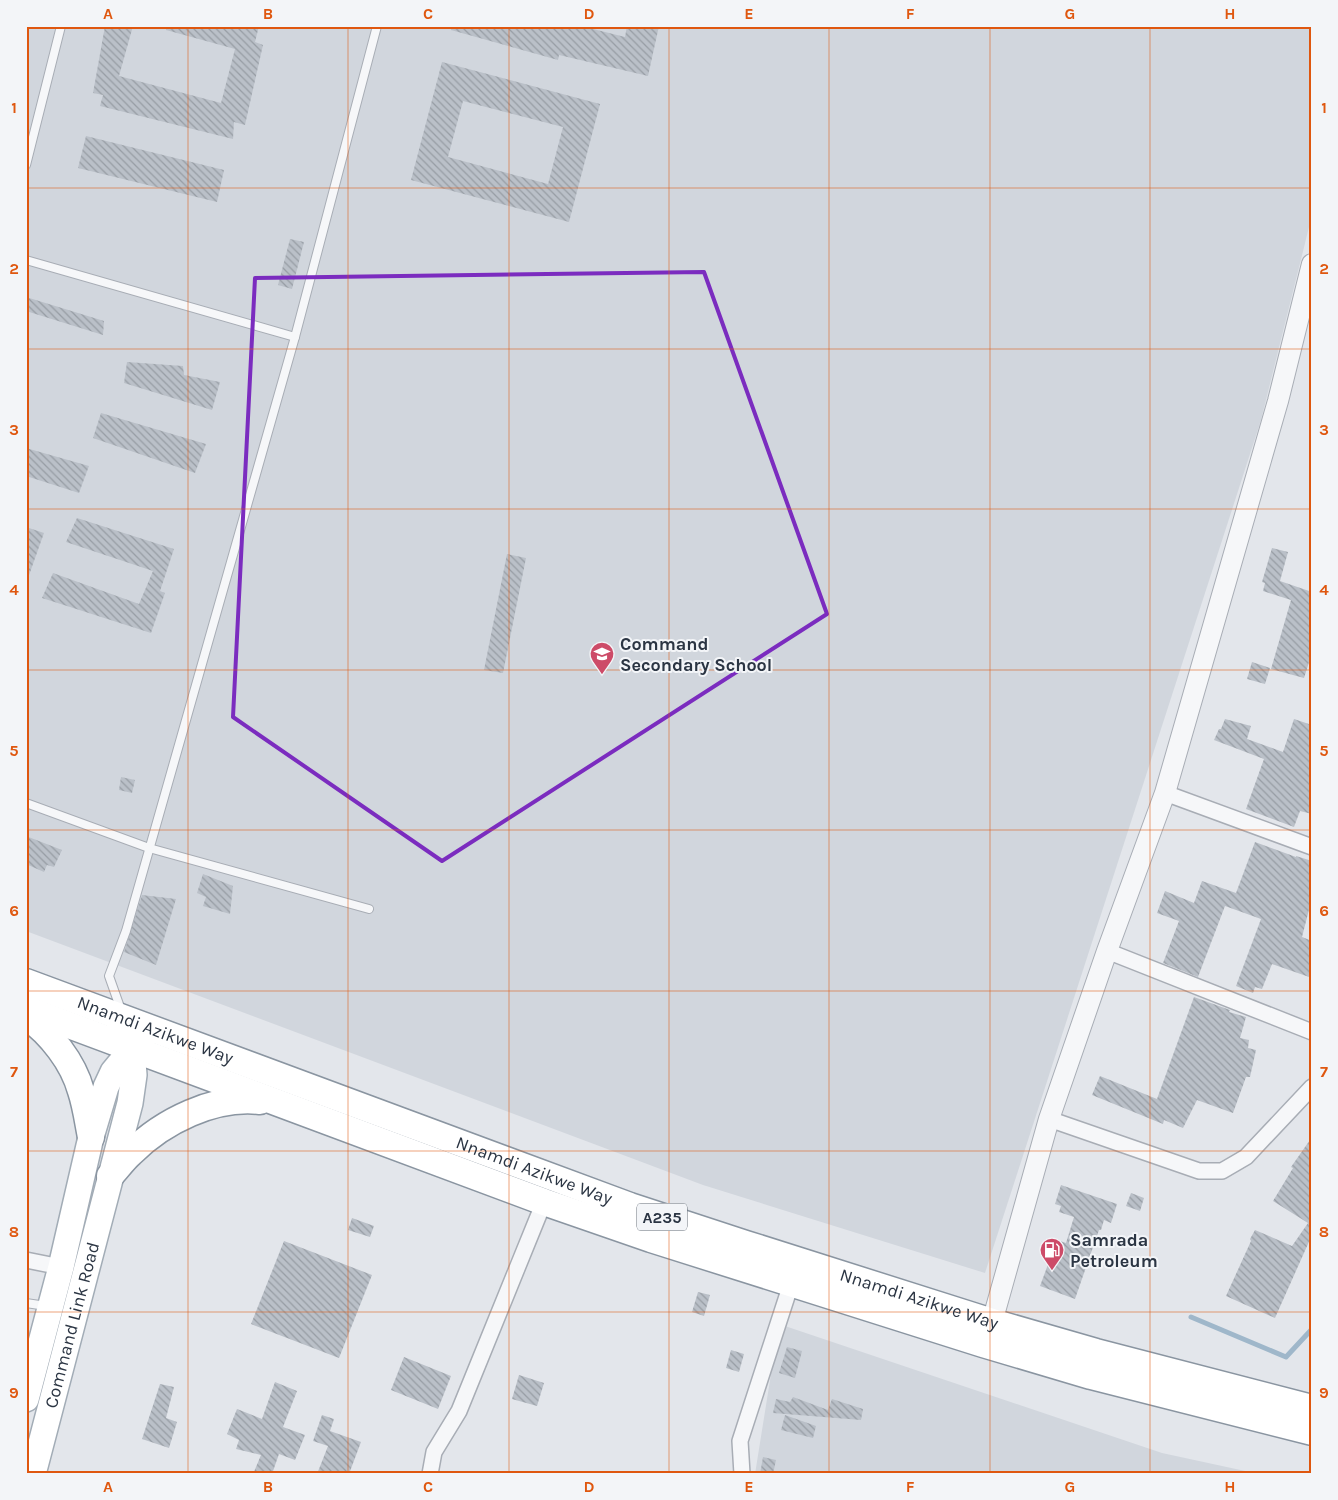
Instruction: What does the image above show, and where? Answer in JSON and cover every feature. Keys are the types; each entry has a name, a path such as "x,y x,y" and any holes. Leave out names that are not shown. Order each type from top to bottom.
{"highway":[{"name":"Nnamdi Azikwe Way","path":"26,982 630,1206 992,1322 1096,1352 1312,1408"},
{"name":"Nnamdi Azikwe Way","path":"26,1008 544,1202 651,1239 1091,1376 1312,1432"},
{"path":"26,1016 50,1036 68,1061 81,1090 91,1137"},
{"path":"110,1176 131,1152 175,1121 198,1110 222,1102 246,1100 266,1102 297,1109"}],"main road":[{"path":"65,997 103,1018 122,1036 132,1049 163,1041 187,1042"},
{"name":"Command Link Road","path":"26,1399 61,1267 91,1137 113,1072 132,1049"},
{"name":"Command Link Road","path":"32,1474 130,1103 134,1075 132,1049"}],"street":[{"path":"992,1322 1049,1119 1107,951 1165,793 1278,400 1309,288 1312,264"},
{"path":"1165,793 1312,847"},
{"path":"1107,951 1312,1032"},
{"path":"1049,1119 1199,1170 1222,1170 1246,1157 1312,1087"},
{"path":"430,1474 434,1452 459,1411 544,1202"},
{"path":"26,1260 61,1267"},
{"path":"742,1474 740,1441 791,1284"}],"lane":[{"path":"26,165 61,26"},
{"path":"124,1019 109,976 126,930 150,848 295,337 377,26"},
{"path":"26,260 295,337"},
{"path":"26,802 150,848 369,909"},
{"path":"26,1304 50,1307"}],"highlighted area":[{"path":"704,272 827,614 442,861 233,717 255,278"}],"shaded area":[{"name":"Command Secondary School","path":"26,26 1312,26 1312,215 1261,420 985,1273 703,1185 26,931"},
{"path":"779,1324 1162,1453 1259,1474 755,1474"}],"building":[{"path":"105,26 133,26 119,76 221,103 235,49 166,30 166,26 259,26 255,42 263,45 245,125 234,122 233,139 100,106 103,95 93,93"},
{"path":"451,26 581,26 625,37 627,26 659,26 648,76 559,55 558,60 451,30"},
{"path":"442,62 600,104 569,222 411,180","holes":["463,101 563,127 548,184 448,157"]},
{"path":"86,136 224,170 217,202 78,168"},
{"path":"290,239 304,242 292,289 278,285"},
{"path":"26,297 104,321 103,335 26,311"},
{"path":"127,362 183,366 184,375 220,382 212,410 124,383"},
{"path":"101,413 206,444 195,473 93,438"},
{"path":"26,448 89,466 79,493 26,476"},
{"path":"77,518 174,549 160,591 165,593 151,633 42,598 53,573 139,604 153,571 66,542"},
{"path":"26,527 44,533 28,578 26,577"},
{"path":"1272,548 1288,552 1280,581 1312,592 1312,653 1304,678 1271,669 1291,600 1263,591 1265,583 1262,582"},
{"path":"507,554 526,558 503,673 484,670"},
{"path":"1252,662 1270,668 1265,684 1247,679"},
{"path":"1225,719 1251,726 1247,739 1283,752 1294,719 1312,725 1312,814 1300,811 1294,827 1246,809 1264,759 1214,740"},
{"path":"121,777 135,780 132,793 119,790"},
{"path":"26,836 62,850 54,867 47,865 44,872 26,864"},
{"path":"1255,842 1312,861 1312,898 1302,937 1312,941 1312,978 1272,964 1262,989 1255,987 1253,993 1236,986 1261,919 1225,906 1198,977 1163,963 1179,921 1157,913 1165,891 1194,903 1202,881 1236,893"},
{"path":"203,874 233,886 230,914 203,906 206,897 197,893"},
{"path":"142,895 176,899 156,965 124,952"},
{"path":"1194,997 1246,1017 1240,1038 1249,1040 1248,1048 1256,1050 1250,1077 1246,1077 1233,1113 1197,1100 1183,1128 1164,1120 1163,1124 1092,1095 1100,1076 1157,1099"},
{"path":"1312,1137 1312,1235 1275,1318 1226,1296 1255,1230 1292,1246 1308,1223 1273,1201 1293,1168 1291,1167"},
{"path":"1061,1185 1117,1204 1111,1223 1104,1220 1101,1230 1099,1230 1075,1299 1040,1286 1057,1240 1066,1243 1074,1217 1059,1212 1061,1206 1055,1204"},
{"path":"1131,1193 1144,1198 1140,1211 1126,1206"},
{"path":"352,1218 374,1226 370,1237 348,1230"},
{"path":"284,1241 372,1275 339,1358 251,1324"},
{"path":"698,1292 710,1295 704,1316 692,1312"},
{"path":"787,1347 802,1351 795,1378 779,1373"},
{"path":"731,1350 744,1354 739,1372 726,1368"},
{"path":"404,1357 451,1376 438,1409 391,1390"},
{"path":"519,1375 544,1383 537,1406 512,1399"},
{"path":"275,1382 297,1391 283,1427 305,1435 295,1460 279,1454 272,1474 253,1474 261,1455 236,1449 239,1440 227,1434 237,1409 262,1419"},
{"path":"160,1384 174,1387 166,1418 177,1422 169,1448 142,1439"},
{"path":"793,1397 828,1410 832,1399 863,1409 861,1420 773,1413 776,1399 790,1402"},
{"path":"322,1415 334,1419 330,1431 361,1442 349,1474 317,1474 328,1446 313,1441"},
{"path":"785,1415 816,1426 813,1438 781,1430"},
{"path":"763,1457 776,1460 773,1474 760,1474"}],"waterway":[{"path":"1191,1317 1286,1357 1312,1329"}],"place":[{"name":"Command Secondary School","path":"602,675"},
{"name":"Samrada Petroleum","path":"1052,1271"}]}
